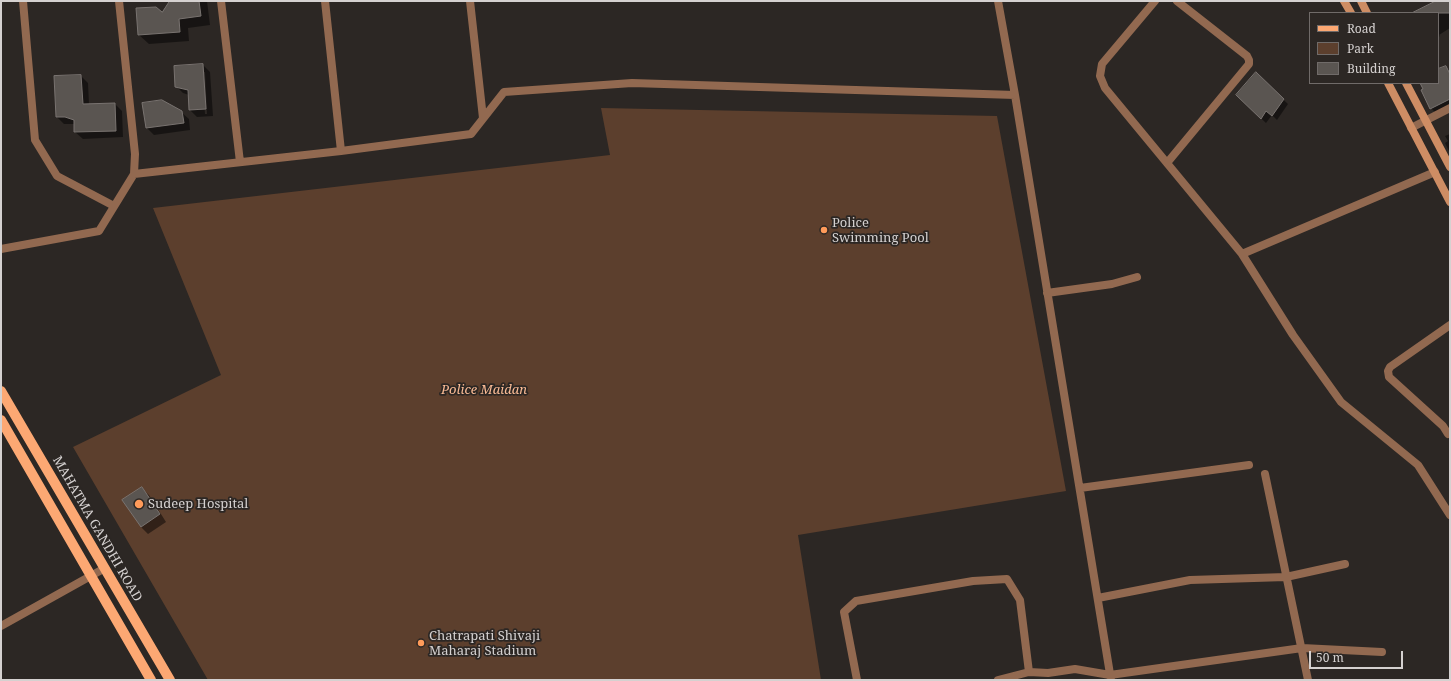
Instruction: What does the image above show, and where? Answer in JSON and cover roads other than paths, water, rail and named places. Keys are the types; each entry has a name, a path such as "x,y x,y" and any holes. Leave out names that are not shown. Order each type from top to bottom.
{"main road":[{"path":"1344,1 1350,12"},
{"path":"1361,1 1366,12"},
{"path":"1389,84 1450,202"},
{"path":"1407,84 1450,167"},
{"name":"MAHATMA GANDHI ROAD","path":"1,391 170,680"},
{"path":"1,420 151,680"}],"street":[{"path":"23,1 35,140 57,176 114,206"},
{"path":"1,249 99,231 134,174 135,154 119,1"},
{"path":"221,1 240,162"},
{"path":"325,1 341,151"},
{"path":"470,1 483,118"},
{"path":"998,1 1015,95 1111,677"},
{"path":"1155,1 1102,64 1100,76 1109,93 1242,254 1293,335 1341,402 1418,465 1450,515"},
{"path":"1167,163 1250,64 1247,56 1177,1"},
{"path":"134,174 341,151 471,134 504,92 632,83 1015,95"},
{"path":"1411,128 1450,108"},
{"path":"1242,254 1435,172"},
{"path":"1047,292 1112,284 1137,277"},
{"path":"1448,434 1443,426 1390,377 1388,371 1390,367 1450,325"},
{"path":"1080,488 1249,465"},
{"path":"1265,474 1308,680"},
{"path":"1098,598 1190,580 1286,577 1345,564"},
{"path":"1,626 105,568"},
{"path":"857,680 844,612 856,601 973,581 1007,578 1020,600 1029,672"},
{"path":"998,680 1029,672 1048,673 1075,670 1111,677 1302,648 1382,652"}],"place":[{"name":"Police Swimming Pool","path":"824,230"},
{"name":"Sudeep Hospital","path":"139,504"},
{"name":"Chatrapati Shivaji Maharaj Stadium","path":"421,643"}],"park label":[{"name":"Police Maidan","path":"484,390"}]}
